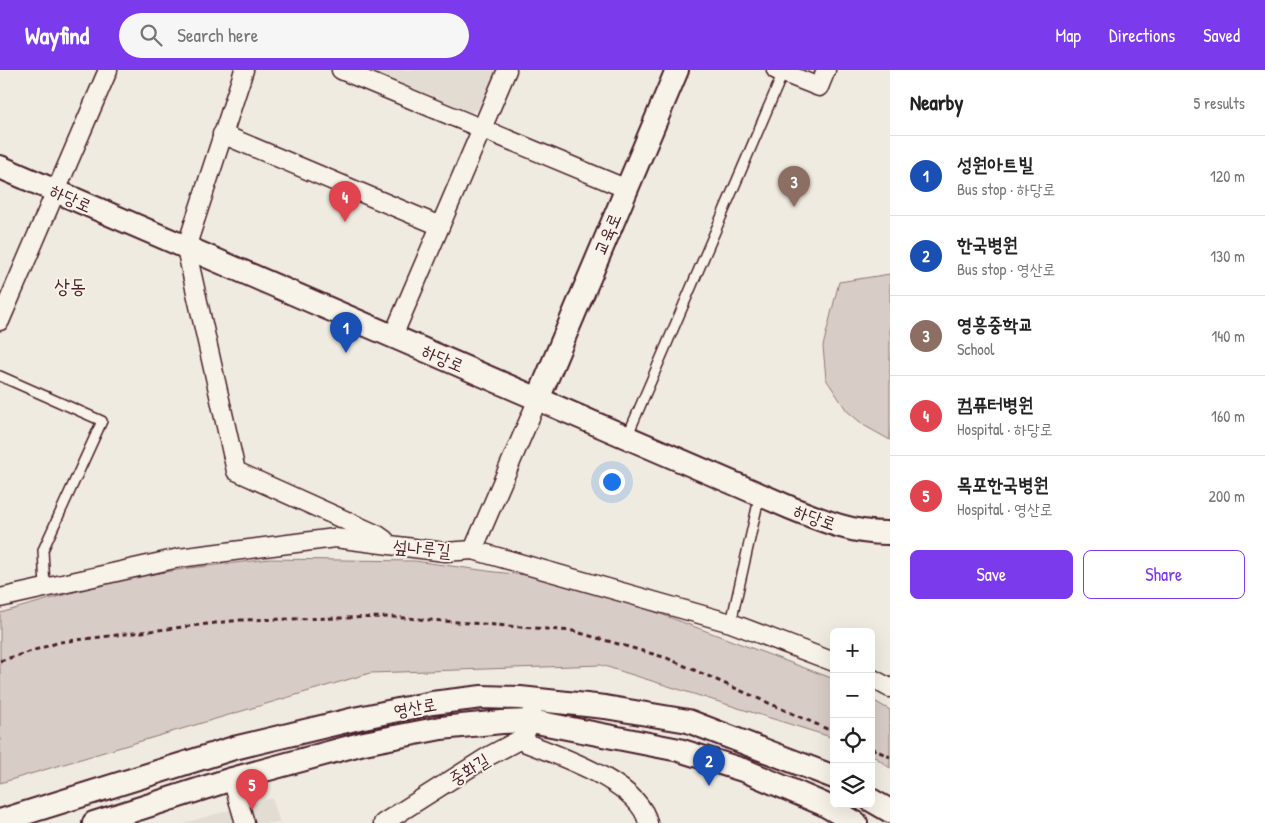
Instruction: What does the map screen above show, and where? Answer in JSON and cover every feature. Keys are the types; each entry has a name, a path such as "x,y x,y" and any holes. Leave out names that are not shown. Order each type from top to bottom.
{"street":[{"path":"1,313 108,70"},
{"path":"244,70 186,248 236,471 378,535 392,545"},
{"path":"341,70 627,189"},
{"path":"393,336 507,70"},
{"name":"교육로","path":"538,398 677,70"},
{"path":"779,71 819,87 826,70"},
{"path":"222,134 440,226"},
{"name":"하당로","path":"0,167 822,520 853,530 876,534 890,533"},
{"path":"474,550 538,398"},
{"name":"섶나루길","path":"0,598 179,558 335,538 445,552 474,550 731,623 830,660"},
{"path":"875,680 890,688"},
{"name":"영산로","path":"0,820 234,748 359,718 432,703 482,697 528,720 679,750 755,775 823,804 856,823"},
{"name":"영산로","path":"94,823 232,779 364,743 441,728 528,720 605,707 688,721 830,775"},
{"path":"528,720 557,756 577,762 608,779 640,806 647,816 648,823"},
{"name":"중화길","path":"383,823 487,757 528,720"},
{"path":"232,779 245,823"},
{"path":"875,802 890,811"}],"lane":[{"path":"627,437 779,71"},
{"path":"0,376 102,421 43,550 45,588"},
{"path":"731,623 760,494"}],"path":[{"path":"0,661 60,642 240,620 392,617 573,631 667,658 830,730"},
{"path":"875,750 890,757"}],"shaded area":[{"path":"369,70 497,70 481,107 471,112"},
{"path":"890,274 890,440 865,426 847,411 826,379 823,346 839,282"},
{"path":"270,559 415,561 495,572 567,579 830,678 830,737 601,665 370,673 0,783 0,613 117,580 190,568"},
{"path":"875,701 890,710 890,768 875,757"},
{"path":"272,798 280,823 184,823"}],"place":[{"name":"영흥중학교","path":"794,207"},
{"name":"컴퓨터병원","path":"345,222"},
{"name":"성원아트빌","path":"346,353"},
{"name":"한국병원","path":"709,786"},
{"name":"목포한국병원","path":"252,810"}],"district":[{"name":"상동","path":"70,285"}]}
